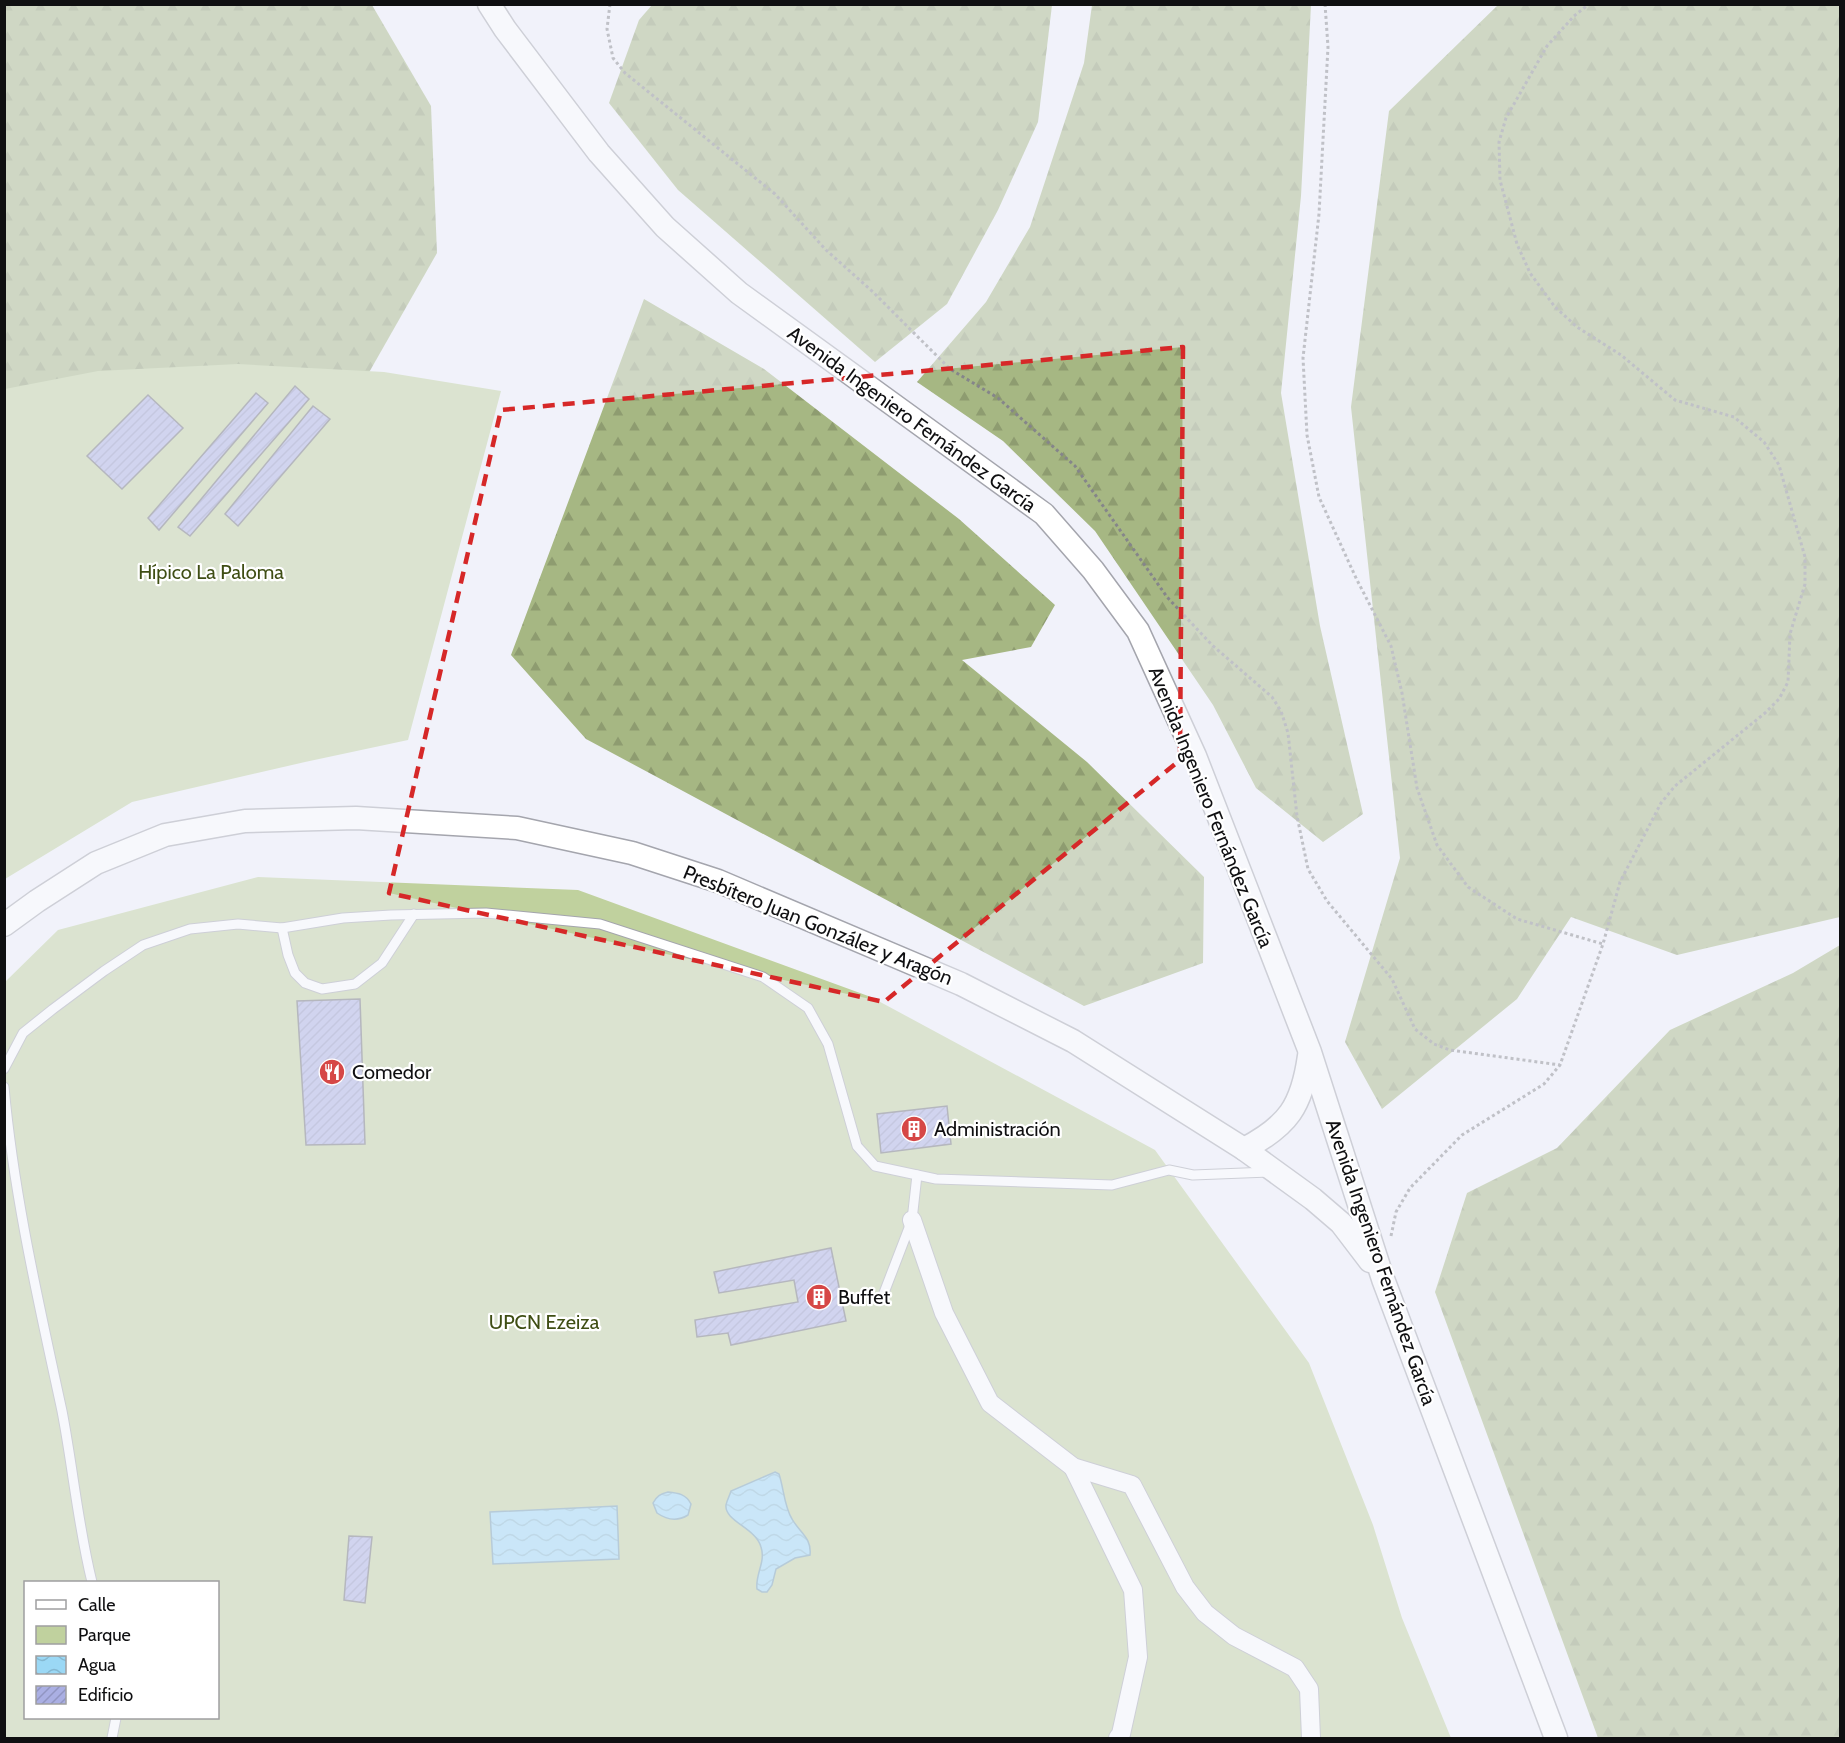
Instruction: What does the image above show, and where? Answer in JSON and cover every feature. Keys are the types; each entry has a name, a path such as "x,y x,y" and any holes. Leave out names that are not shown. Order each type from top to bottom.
{"street":[{"name":"Avenida Ingeniero Fernández García","path":"489,4 505,29 599,153 665,226 739,293 1044,514 1093,570 1138,631 1195,756 1310,1052 1383,1280 1556,1738"},
{"name":"Presbítero Juan González y Aragón","path":"4,926 37,901 96,863 165,835 245,821 356,818 517,828 632,853 718,880 961,984 1073,1041 1244,1149 1276,1172 1341,1223 1383,1280"},
{"path":"1244,1149 1268,1136 1291,1113 1305,1084 1310,1052"},
{"path":"912,1220 944,1314 990,1403 1073,1467 1132,1485 1185,1587 1205,1613 1234,1636 1295,1668 1309,1689 1311,1738"},
{"path":"1073,1467 1133,1590 1138,1657 1121,1734 1118,1738"}],"lane":[{"path":"4,1069 23,1033 104,971 143,945 189,929 238,924 282,928 344,918 486,913 600,924 763,977 808,1008 828,1044 857,1146 875,1166 936,1179 1112,1185 1169,1170 1193,1175 1276,1172"},
{"path":"282,928 295,973 305,983 322,989 355,984 382,963 414,914"},
{"path":"4,1087 23,1229 62,1415 84,1551 92,1581"},
{"path":"882,1298 912,1220 917,1175"},
{"path":"112,1738 116,1719"}],"path":[{"path":"1325,4 1328,47 1319,214 1303,358 1307,435 1318,497 1391,646 1402,693 1418,788 1437,845 1468,887 1517,919 1603,944"},
{"path":"1389,1246 1396,1212 1410,1188 1462,1135 1544,1084 1560,1065 1603,944 1620,882 1661,803 1675,786 1765,714 1779,699 1788,682 1790,634 1804,584 1805,557 1779,465 1764,442 1734,417 1675,400 1621,355 1577,327 1555,308 1530,273 1517,244 1500,180 1499,142 1506,118 1547,46 1574,16 1589,4"}],"highlighted area":[{"path":"1183,347 1180,760 884,1002 389,893 501,410"}],"green space":[{"path":"5,5 372,5 431,106 437,253 367,376 5,399"},
{"path":"652,5 1052,5 1038,122 998,210 947,304 875,362 678,190 609,103 639,20"},
{"path":"1092,5 1311,5 1301,196 1281,393 1320,626 1363,814 1323,842 1256,788 1213,705 1095,531 1003,441 917,382 986,302 1030,227 1084,63"},
{"path":"1498,5 1840,5 1840,917 1677,955 1571,917 1517,999 1382,1109 1345,1042 1400,858 1351,407 1389,111"},
{"path":"644,299 764,369 959,519 1055,605 1031,647 962,660 1087,762 1204,877 1203,963 1084,1006 586,739 511,655"},
{"name":"Hípico La Paloma","path":"238,364 384,372 501,391 408,740 132,802 5,879 5,389 98,371"},
{"name":"UPCN Ezeiza","path":"258,877 578,890 871,997 1155,1150 1309,1363 1373,1525 1402,1618 1451,1738 5,1738 5,982 58,930"},
{"path":"1840,945 1840,1738 1598,1738 1435,1292 1467,1193 1557,1148 1670,1030 1793,973"}],"water":[{"path":"775,1472 779,1474 789,1514 805,1536 809,1544 810,1555 795,1558 776,1569 772,1585 767,1592 762,1592 757,1589 762,1558 761,1547 753,1535 730,1516 726,1505 731,1491"},
{"path":"668,1492 687,1498 691,1504 688,1515 680,1519 672,1519 657,1513 653,1503 659,1496"},
{"path":"617,1506 619,1559 493,1564 490,1512"}],"building":[{"path":"295,386 309,399 190,536 178,527"},
{"path":"256,393 268,403 159,530 148,518"},
{"path":"148,395 183,428 122,489 87,456"},
{"path":"313,406 330,419 238,526 225,514"},
{"name":"Comedor","path":"360,999 365,1144 306,1145 297,1001"},
{"name":"Administración","path":"947,1106 951,1144 881,1153 877,1114"},
{"name":"Buffet","path":"831,1248 846,1321 731,1345 728,1333 697,1337 695,1320 798,1302 794,1280 719,1293 714,1272"},
{"path":"349,1536 372,1537 365,1603 344,1600"}],"place":[{"name":"Comedor","path":"332,1072"},
{"name":"Administración","path":"914,1129"},
{"name":"Buffet","path":"819,1297"}]}
